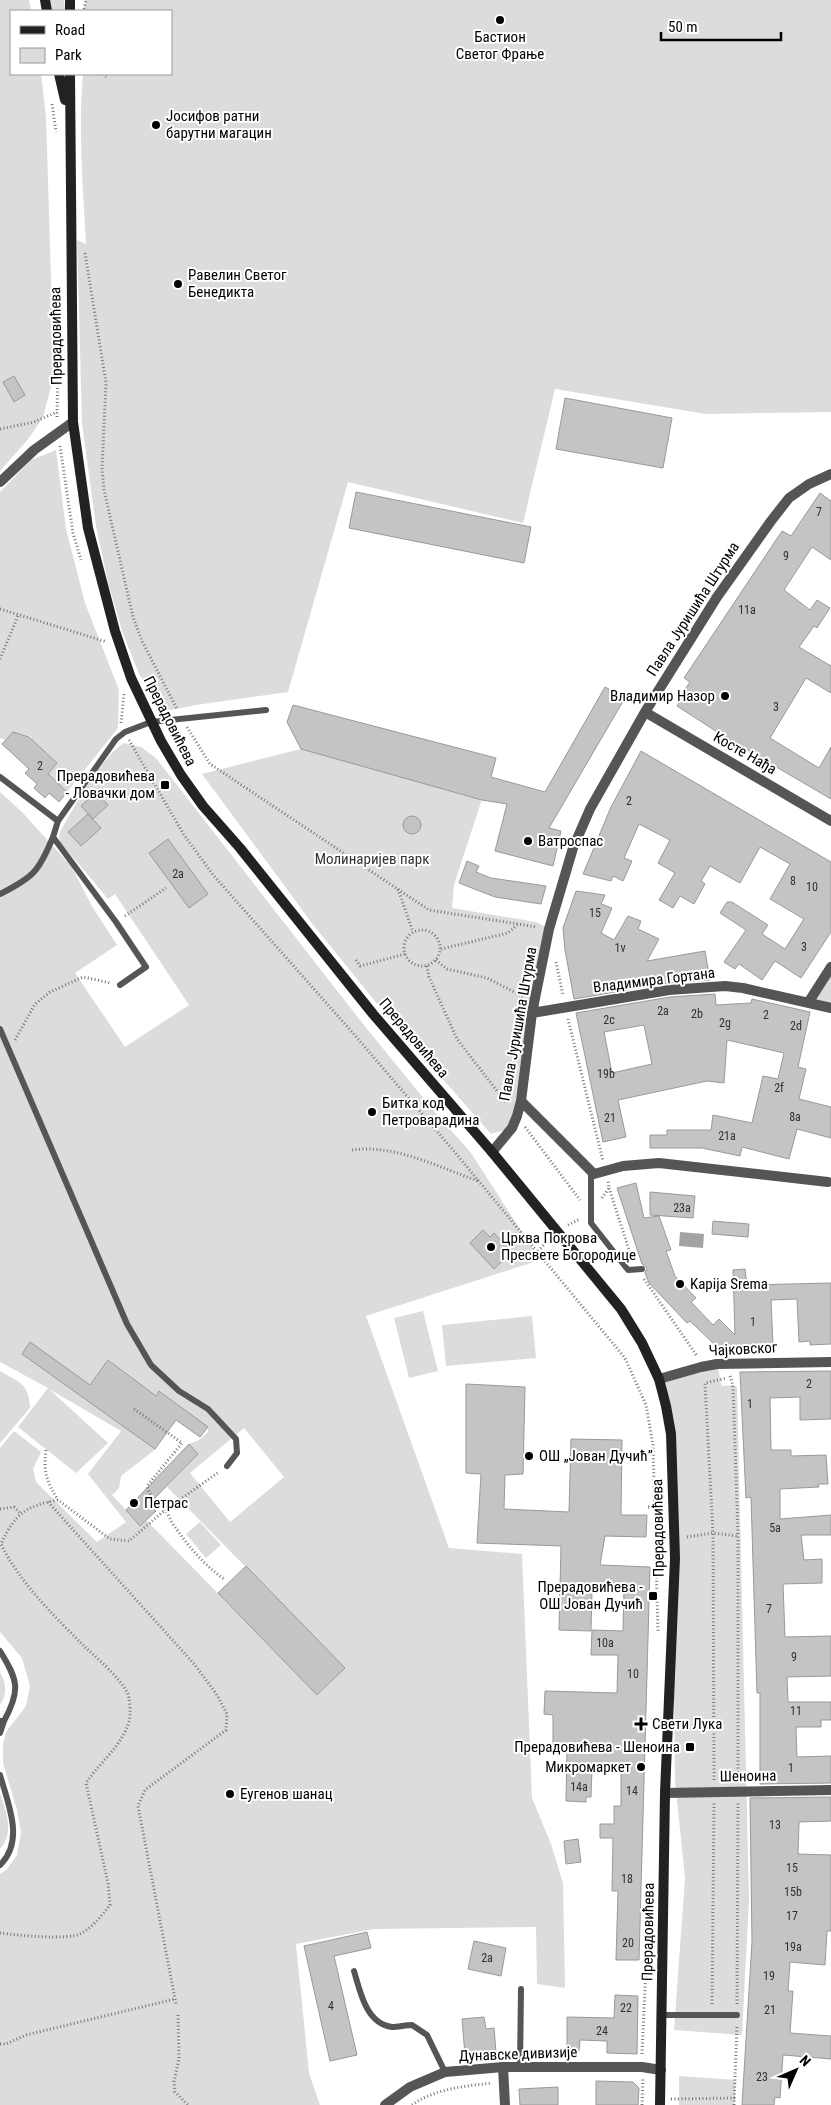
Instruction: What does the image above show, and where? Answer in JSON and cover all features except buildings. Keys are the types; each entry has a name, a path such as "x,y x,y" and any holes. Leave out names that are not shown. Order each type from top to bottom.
{"main road":[{"name":"Прерадовићева","path":"59,75 69,118"},
{"name":"Прерадовићева","path":"70,75 72,422 88,528 131,678 151,722 181,775 203,806 240,848 373,1014 492,1152 621,1309 642,1343 659,1380 671,1434 675,1558 665,1793 660,2102"}],"street":[{"path":"0,482 34,450 72,422"},
{"name":"Павла Јуришића Штурма","path":"492,1152 512,1128 521,1101 532,1013 550,929 573,848 590,809 645,712 716,597 788,498 809,484 831,474"},
{"name":"Косте Нађа","path":"645,712 831,821"},
{"path":"808,1003 831,967"},
{"name":"Владимира Гортана","path":"532,1013 669,990 724,986 743,988 831,1008"},
{"path":"521,1101 591,1172 599,1174 623,1166 659,1163 828,1182"},
{"name":"Чајковског","path":"659,1380 701,1367 726,1364 831,1362"},
{"name":"Шеноина","path":"665,1793 831,1790"},
{"path":"504,2067 505,2105"},
{"name":"Дунавске дивизије","path":"385,2105 410,2087 445,2072 504,2067 642,2067 662,2070"}],"lane":[{"path":"0,894 32,875 40,868 58,821 116,739 125,732 151,722 266,710"},
{"path":"0,777 58,821"},
{"path":"53,837 116,922 146,967 120,985"},
{"path":"0,1029 127,1324 151,1365 162,1378 208,1409 236,1439 237,1453 227,1466"},
{"path":"591,1172 591,1223 628,1270 642,1269"},
{"path":"0,1651 13,1671 16,1688 15,1701 2,1721 0,1733"},
{"path":"0,1775 10,1811 14,1836 14,1843 9,1854 0,1866"},
{"path":"354,1971 362,1999 375,2020 392,2027 412,2024 427,2035 445,2072"},
{"path":"520,2067 521,1989"},
{"path":"662,2015 737,2015"}],"path":[{"path":"83,249 87,256 106,383 102,468 104,490 133,617 142,641 182,720 210,764 429,910 550,929"},
{"path":"0,429 34,422 57,412"},
{"path":"0,609 107,642 110,651"},
{"path":"0,659 18,616"},
{"path":"123,688 121,723 184,836 214,876 352,1032 538,1251 625,1358 646,1405 653,1445 654,1535"},
{"path":"116,922 166,888"},
{"path":"398,889 414,932"},
{"path":"440,949 508,933 518,924"},
{"path":"424,929 433,933 440,941 440,949 436,960 427,966 418,966 410,962 405,954 404,946 407,937 414,932 424,929"},
{"path":"356,960 360,966 405,954"},
{"path":"555,955 609,1188 590,1214 566,1226"},
{"path":"436,960 447,969 487,978 534,1002"},
{"path":"9,1052 35,1004 50,992 83,977 120,985"},
{"path":"352,1150 365,1148 390,1150 478,1182"},
{"path":"538,1251 550,1238"},
{"path":"726,1364 733,1385 738,1536 737,2015 734,2105"},
{"path":"712,2015 714,1792 713,1533 705,1383 730,1377"},
{"path":"134,1409 182,1442 147,1486 148,1493 165,1510 175,1527 198,1557 210,1570 224,1579"},
{"path":"46,1450 44,1463 48,1483 58,1500 110,1539 129,1541 165,1510 227,1466"},
{"path":"0,1933 41,1937 80,1934 94,1924 110,1905 108,1883 86,1784 95,1770 118,1745 130,1720 128,1693 105,1666 56,1618 8,1560 1,1544 9,1527 20,1513 58,1500"},
{"path":"48,1502 195,1665 217,1695 227,1714 226,1730 145,1790 138,1806 176,2004"},
{"path":"648,1507 654,1506"},
{"path":"0,1509 14,1507 20,1513"},
{"path":"686,1537 713,1533 738,1536"},
{"path":"0,2044 6,2044 26,2035 175,1999"},
{"path":"178,2015 179,2060 174,2081 175,2092 188,2105"},
{"path":"633,2080 643,2080 642,2105"},
{"path":"412,2105 423,2097 444,2091 505,2082"},
{"path":"643,2099 660,2102 735,2098"}],"green space":[{"path":"0,0 29,0 31,10 10,10 10,75 41,75 46,117 54,375 43,417 29,438 0,471"},
{"path":"49,0 64,0 65,10 51,10"},
{"path":"86,0 831,0 831,412 706,414 555,389 523,523 348,482 288,692 161,712 139,674 122,631 108,582 96,526 82,423 77,240 86,244 81,138 83,75 172,75 172,10 83,10"},
{"path":"56,450 66,529 85,603 119,690 118,728 67,792 48,774 57,763 47,753 23,748 32,737 13,732 5,740 0,738 0,492 31,460"},
{"path":"124,743 141,747 156,758 363,1024 471,1153 540,1260 366,1316 449,1548 522,1554 532,1798 551,1844 563,1883 565,1988 537,1984 536,1927 374,1929 296,1944 309,2073 320,2105 0,2105 0,1874 7,1869 17,1855 21,1833 17,1810 3,1763 3,1744 6,1732 26,1706 30,1686 22,1658 0,1632 0,1448 14,1431 41,1452 33,1469 36,1482 97,1542 126,1522 88,1474 121,1431 49,1389 108,1443 76,1473 18,1427 48,1388 0,1362 0,792 22,812 71,866 93,908 117,945 75,973 125,1047 189,1005 115,894 108,899 61,843 59,838 60,832 72,810 98,771 116,749","holes":["109,1360 145,1388 125,1401 95,1378","160,1391 208,1427 208,1432 199,1440 189,1444 198,1454 167,1487 345,1668 318,1695 146,1520 140,1525 112,1495 119,1488 121,1476 156,1449 147,1441 146,1404","244,1428 284,1477 230,1522 190,1473"]},
{"name":"Молинаријев парк","path":"301,749 482,799 454,885 452,908 536,922 549,929 512,1128 491,1134 383,1011 314,926 202,774"},
{"path":"831,967 831,1008 808,1003"},
{"path":"423,1311 438,1371 409,1378 394,1318"},
{"path":"532,1316 536,1358 446,1366 442,1325"},
{"path":"717,1364 722,1386 733,1385 737,1387 749,1899 742,2035 674,2030 685,1878 675,1781 671,1434 659,1379"},
{"path":"0,1371 18,1381 25,1388 28,1393 30,1408 0,1443"},
{"path":"200,1522 221,1545 206,1558 186,1534"},
{"path":"0,1672 4,1680 5,1689 3,1701 0,1705"},
{"path":"0,1793 7,1815 8,1829 5,1843 0,1849"},
{"path":"679,2076 736,2080 734,2105 679,2105"}],"shaded area":[{"path":"680,1232 704,1234 703,1248 679,1246"}],"place":[{"name":"Бастион Светог Фрање","path":"500,20"},
{"name":"Јосифов ратни барутни магацин","path":"156,125"},
{"name":"Равелин Светог Бенедикта","path":"178,284"},
{"name":"Владимир Назор","path":"725,696"},
{"name":"Прерадовићева - Ловачки дом","path":"165,785"},
{"name":"Ватроспас","path":"528,841"},
{"name":"Битка код Петроварадина","path":"372,1112"},
{"name":"Црква Покрова Пресвете Богородице","path":"491,1247"},
{"name":"Kapija Srema","path":"680,1284"},
{"name":"ОШ „Јован Дучић”","path":"529,1456"},
{"name":"Петрас","path":"134,1503"},
{"name":"Прерадовићева - ОШ Јован Дучић","path":"653,1596"},
{"name":"Свети Лука","path":"641,1724"},
{"name":"Прерадовићева - Шеноина","path":"690,1747"},
{"name":"Микромаркет","path":"641,1767"},
{"name":"Еугенов шанац","path":"230,1794"}]}
